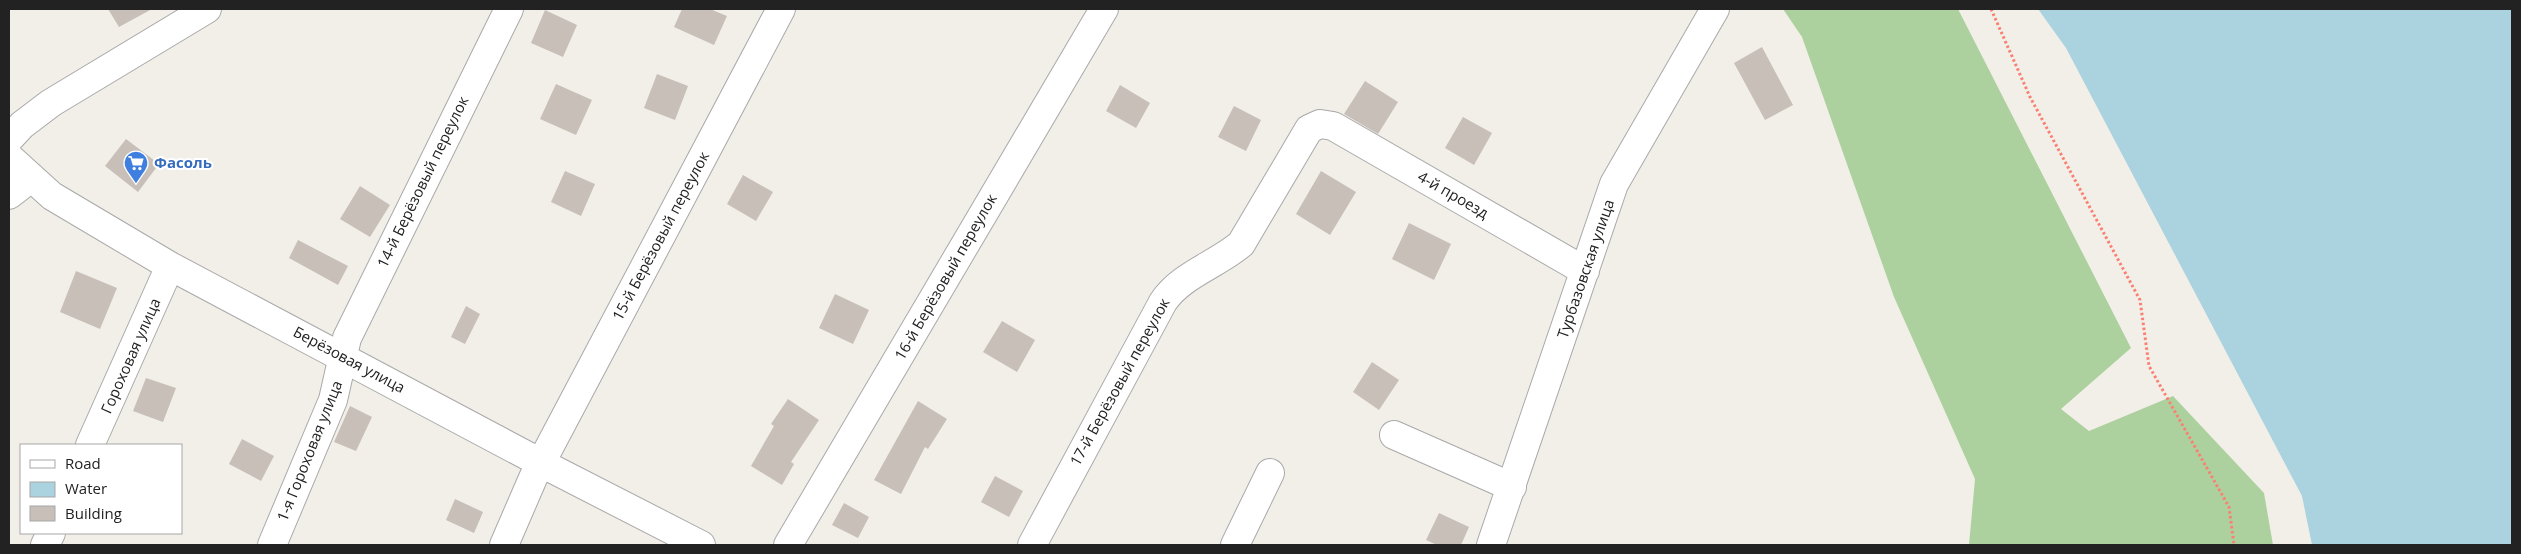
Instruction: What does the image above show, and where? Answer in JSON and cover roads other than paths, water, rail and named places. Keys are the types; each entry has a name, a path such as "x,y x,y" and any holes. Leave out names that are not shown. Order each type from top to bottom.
{"street":[{"path":"9,139 51,102 207,9"},
{"name":"14-й Берёзовый переулок","path":"342,356 357,315 509,9"},
{"name":"15-й Берёзовый переулок","path":"504,545 541,463 781,9"},
{"name":"16-й Берёзовый переулок","path":"788,545 1104,9"},
{"name":"Турбазовская улица","path":"1491,545 1614,184 1715,9"},
{"name":"4-й проезд","path":"1320,124 1333,126 1585,271"},
{"name":"17-й Берёзовый переулок","path":"1032,545 1170,292 1179,284 1224,258 1241,244 1309,129 1320,124"},
{"name":"Берёзовая улица","path":"9,157 52,196 170,266 541,463 701,545"},
{"path":"9,195 30,178"},
{"name":"Гороховая улица","path":"90,444 170,266"},
{"name":"1-я Гороховая улица","path":"272,545 333,400 341,374 342,356"},
{"path":"1394,435 1512,487"},
{"path":"1236,545 1270,473"}],"water":[{"path":"2038,9 2512,9 2512,545 2312,545 2302,496 2066,48"}],"place":[{"name":"Фасоль","path":"136,184"}]}
